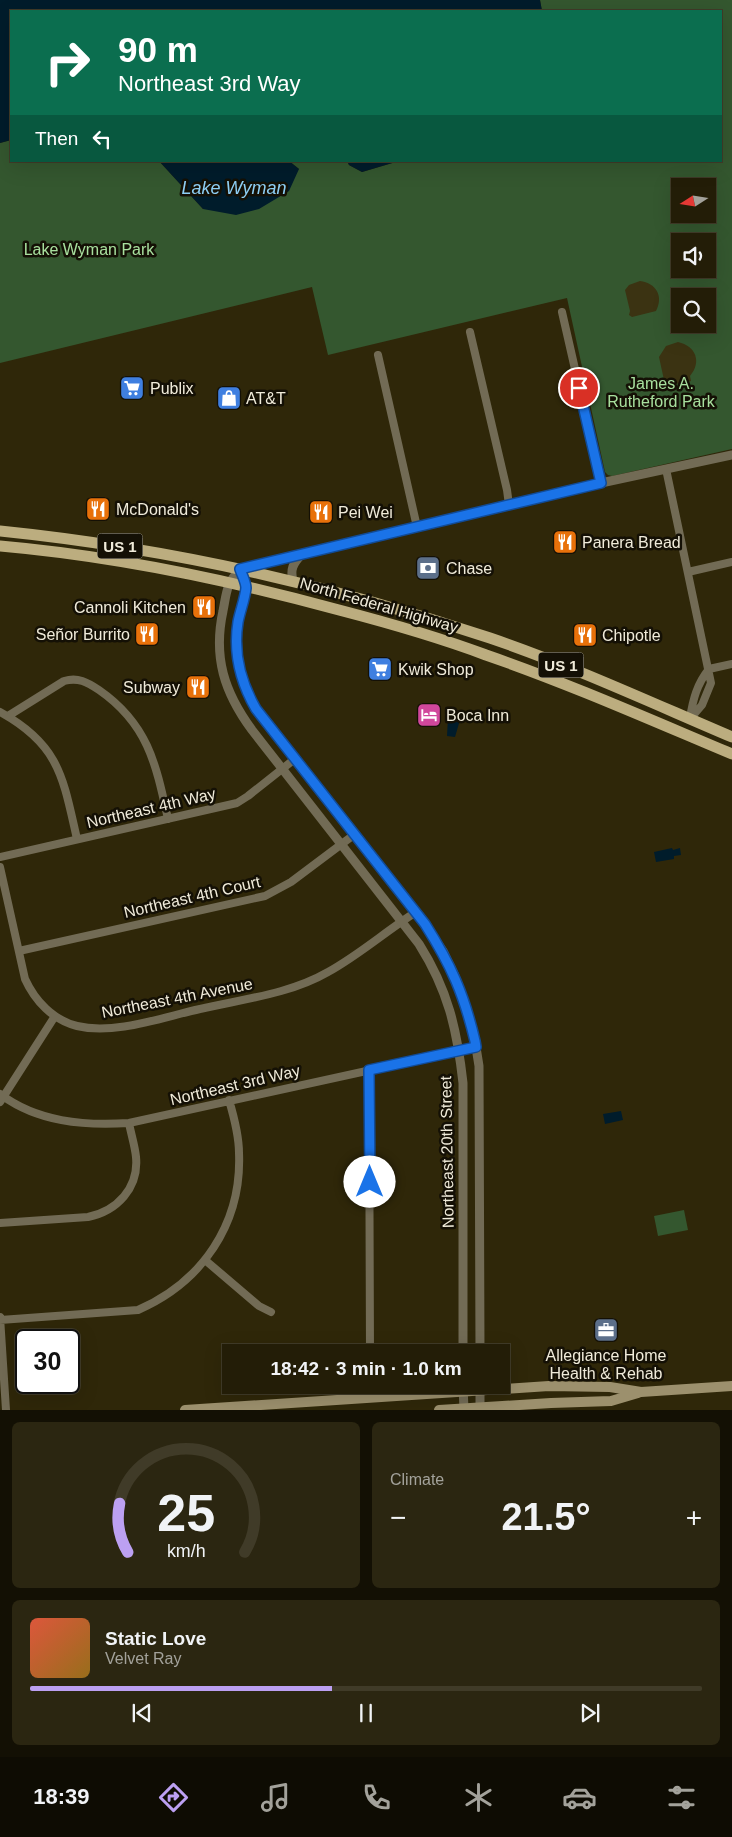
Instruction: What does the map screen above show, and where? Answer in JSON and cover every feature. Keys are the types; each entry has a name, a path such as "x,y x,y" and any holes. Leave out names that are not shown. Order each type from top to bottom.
{"main road":[{"name":"North Federal Highway","path":"0,531 53,536 147,550 294,581 402,611 491,639 573,670 732,737"},
{"name":"North Federal Highway","path":"0,546 115,561 229,582 397,626 567,684 732,754"},
{"path":"397,626 402,611"},
{"path":"463,647 483,644 491,639"},
{"path":"660,724 672,724 690,719"},
{"path":"686,735 691,730 716,730"},
{"path":"439,1410 611,1401 641,1392 732,1386"},
{"path":"510,1387 610,1387 641,1392"},
{"path":"185,1410 402,1394"}],"street":[{"path":"562,312 601,483"},
{"path":"470,332 509,505"},
{"path":"378,355 417,527"},
{"path":"246,586 240,569 601,483 732,455"},
{"path":"666,469 711,682 702,705 690,719"},
{"path":"294,581 291,569 301,555"},
{"path":"688,572 732,562"},
{"name":"Northeast 20th Street","path":"240,569 229,582 219,633 223,672 228,691 242,716 282,769 419,944 440,982 454,1021 463,1082 463,1344"},
{"name":"Northeast 20th Street","path":"246,586 236,635 236,650 246,689 256,709 416,912 443,952 455,976 470,1021 476,1047 479,1081 480,1344"},
{"path":"709,669 732,664"},
{"path":"223,672 240,668"},
{"path":"567,684 573,670"},
{"path":"8,716 64,681 80,680 94,687 120,707 141,733 155,762 168,819"},
{"path":"0,712 37,739 57,766 64,782 77,839"},
{"name":"Northeast 4th Way","path":"0,857 237,803 296,758"},
{"name":"Northeast 4th Court","path":"19,951 265,896 291,882 355,834"},
{"name":"Northeast 4th Avenue","path":"0,867 29,987 39,1002 55,1016 75,1026 94,1028 119,1027 300,985 328,973 416,912"},
{"path":"1,1098 55,1016"},
{"name":"Northeast 3rd Way","path":"1,1098 52,1120 106,1125 129,1123 476,1047"},
{"path":"369,1070 370,1344"},
{"path":"0,1320 138,1310 157,1302 188,1279 205,1260 224,1229 234,1197 240,1169 239,1150 229,1100"},
{"path":"0,1223 88,1217 102,1214 113,1207 129,1190 135,1173 136,1157 129,1123"},
{"path":"463,1259 480,1257"},
{"path":"205,1260 259,1306 271,1312"},
{"path":"0,1315 6,1410"},
{"path":"463,1394 464,1409"},
{"path":"480,1394 480,1408"}],"green space":[{"name":"Lake Wyman Park","path":"540,0 732,0 732,449 612,476 608,475 605,472 567,298 328,355 312,287 0,363 0,143 10,140 10,162 160,162 203,209 299,169 290,162 348,162 349,165 362,172 396,162 722,162 722,10 542,10"},
{"path":"684,1210 688,1230 658,1236 654,1216"}],"sand":[{"path":"640,281 650,284 657,291 659,295 658,305 656,311 632,317 629,315 630,311 625,290 629,285"},
{"path":"678,342 693,351 696,365 690,376 691,381 670,385 664,380 659,357 666,346"}],"water":[{"path":"0,0 540,0 542,10 10,10 10,140 0,143"},
{"name":"Lake Wyman","path":"160,162 290,162 299,169 289,191 259,209 236,215 203,209"},
{"path":"348,162 396,162 362,172 349,165"},
{"path":"448,717 460,720 455,737 447,736"},
{"path":"672,848 673,850 680,848 681,855 674,856 674,859 656,862 654,852"},
{"path":"621,1111 623,1120 605,1124 603,1114"}],"place":[{"name":"Publix","path":"132,388"},
{"name":"AT&T","path":"229,398"},
{"name":"McDonald's","path":"98,509"},
{"name":"Pei Wei","path":"321,512"},
{"name":"Panera Bread","path":"565,542"},
{"name":"Chase","path":"428,568"},
{"name":"Cannoli Kitchen","path":"204,607"},
{"name":"Señor Burrito","path":"147,634"},
{"name":"Chipotle","path":"585,635"},
{"name":"Kwik Shop","path":"380,669"},
{"name":"Subway","path":"198,687"},
{"name":"Boca Inn","path":"429,715"},
{"name":"Allegiance Home Health & Rehab","path":"606,1330"}],"route":[{"path":"370,1182 369,1070 476,1047 475,1041 455,976 443,952 425,924 256,709 251,700 241,676 236,650 236,635 246,586 240,569 601,483 579,388"}],"park label":[{"name":"James A. Rutheford Park","path":"661,392"}]}
